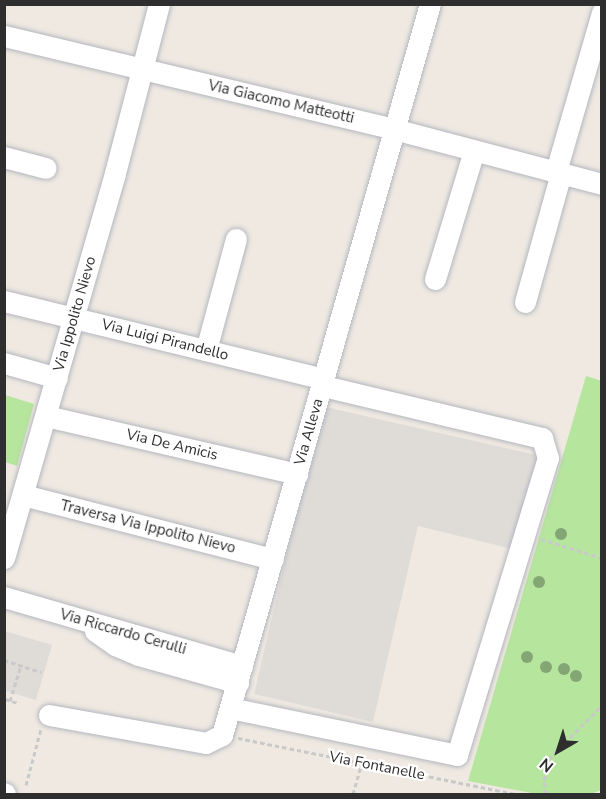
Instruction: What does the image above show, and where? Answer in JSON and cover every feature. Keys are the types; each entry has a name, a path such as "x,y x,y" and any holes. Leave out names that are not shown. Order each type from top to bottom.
{"street":[{"name":"Via Ippolito Nievo","path":"4,558 74,318 159,4"},
{"name":"Via Alleva","path":"231,737 230,708 430,4"},
{"path":"525,302 602,13"},
{"name":"Via Giacomo Matteotti","path":"4,36 394,129 602,184"},
{"path":"435,279 474,150"},
{"path":"4,158 46,168"},
{"path":"206,350 236,239"},
{"name":"Via Luigi Pirandello","path":"4,301 206,350 542,438 548,458 525,534"},
{"path":"4,363 57,378"},
{"name":"Via De Amicis","path":"46,416 297,474"},
{"name":"Traversa Via Ippolito Nievo","path":"23,495 273,559"},
{"path":"230,708 457,755 525,534"},
{"name":"Via Riccardo Cerulli","path":"4,597 80,621 115,645 138,655 240,674"},
{"path":"46,718 206,743 231,737"}],"path":[{"path":"525,534 602,558"},
{"path":"4,660 42,672"},
{"path":"10,701 21,666"},
{"path":"5,699 18,703"},
{"path":"546,795 544,780 549,759 602,705"},
{"path":"26,785 46,718"},
{"name":"Via Fontanelle","path":"231,737 516,795"},
{"path":"353,795 362,763"}],"green space":[{"path":"586,376 602,381 601,790 591,794 537,794 468,781"},
{"path":"5,395 34,404 17,466 5,462"}],"shaded area":[{"path":"330,408 536,455 541,464 516,550 418,526 373,722 254,694 320,412"},
{"path":"5,631 52,645 36,700 5,691"}]}
